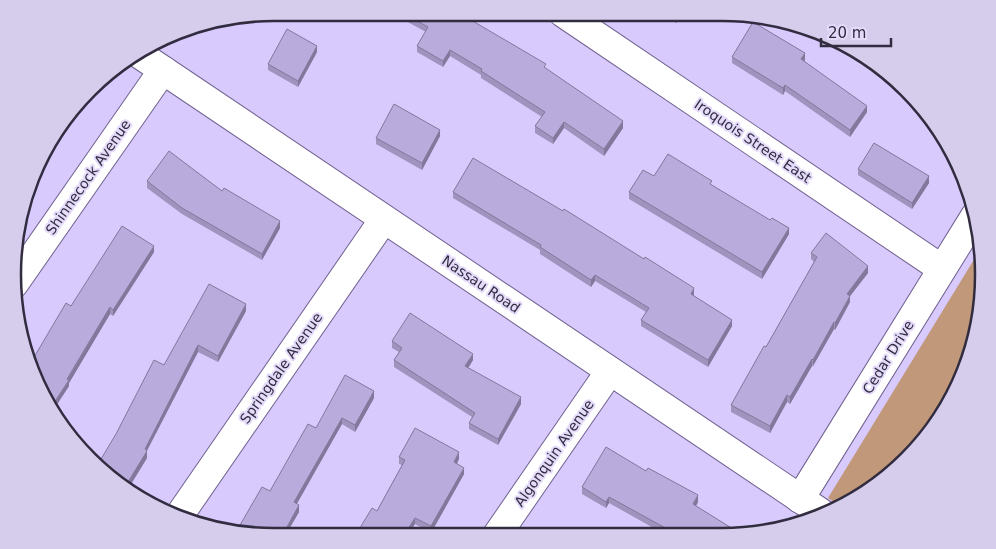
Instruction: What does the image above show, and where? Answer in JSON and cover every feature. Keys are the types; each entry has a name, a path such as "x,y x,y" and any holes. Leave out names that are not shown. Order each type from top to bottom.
{"street":[{"name":"Iroquois Street East","path":"575,21 942,269"},
{"name":"Nassau Road","path":"144,57 815,509"},
{"name":"Shinnecock Avenue","path":"21,274 163,70"},
{"name":"Springdale Avenue","path":"183,510 384,219"},
{"name":"Cedar Drive","path":"800,499 970,224"},
{"name":"Algonquin Avenue","path":"502,528 610,371"}],"shaded area":[{"path":"974,259 973,308 970,324 961,356 949,387 941,401 922,429 901,454 876,475 848,494 834,502 828,498"}],"building":[{"path":"417,21 473,21 546,64 544,67 623,121 604,149 564,122 553,138 535,126 545,112 481,71 482,69 450,50 443,61 417,46 428,27"},
{"path":"752,23 755,23 805,53 801,59 867,106 850,130 785,85 783,88 732,57"},
{"path":"287,29 317,46 298,81 268,64"},
{"path":"394,104 440,130 422,163 376,138"},
{"path":"874,143 929,176 912,203 858,169"},
{"path":"169,151 222,191 224,188 280,221 262,254 182,208 147,181"},
{"path":"668,154 712,181 710,184 770,220 772,218 789,228 762,272 629,192 643,170 654,176"},
{"path":"473,158 563,211 564,209 644,259 645,257 694,288 691,294 732,320 708,360 641,320 649,308 595,275 591,280 540,247 541,245 453,192"},
{"path":"122,226 154,246 113,310 110,307 55,401 47,387 35,356 66,303 71,306"},
{"path":"826,233 868,266 847,294 850,296 835,323 790,397 787,395 770,426 731,405 817,257 811,253"},
{"path":"209,284 246,304 218,356 198,345 145,449 147,451 129,481 101,459 154,360 164,365"},
{"path":"410,313 473,354 465,366 521,397 498,439 469,423 475,413 394,360 402,348 392,341"},
{"path":"345,375 374,391 355,425 342,418 294,502 299,505 286,528 240,526 262,487 270,491 308,424 316,428"},
{"path":"415,428 459,452 454,462 464,468 431,526 415,518 409,528 360,528 372,508 377,511 405,460 399,457"},
{"path":"606,447 646,471 648,468 698,495 693,504 731,527 665,528 609,497 606,502 582,487"}]}
